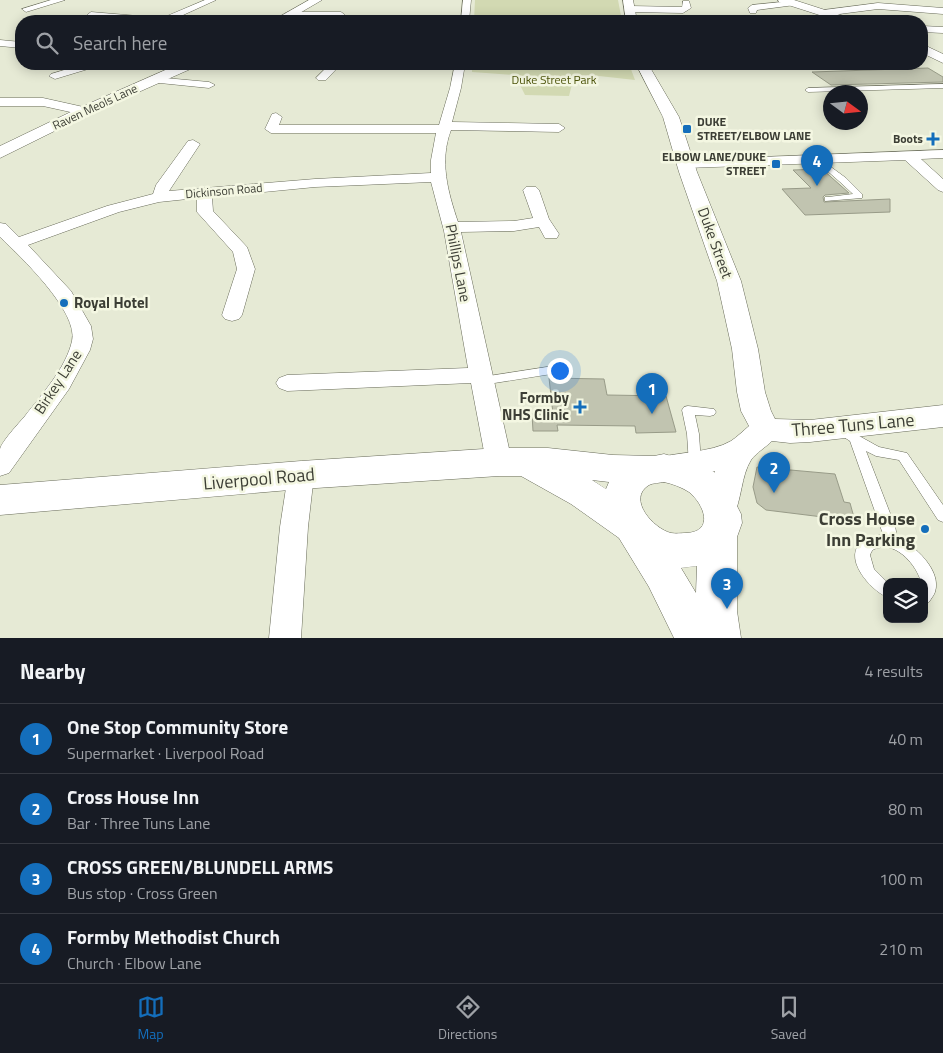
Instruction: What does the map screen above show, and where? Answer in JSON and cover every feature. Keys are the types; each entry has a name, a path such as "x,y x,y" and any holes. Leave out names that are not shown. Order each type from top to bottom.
{"main road":[{"name":"Liverpool Road","path":"0,500 301,475 548,461 613,469 670,467"},
{"name":"Liverpool Road","path":"509,463 572,485 596,499 633,529"},
{"path":"697,638 663,574 623,513 621,500 623,489 629,480 639,473 670,467 692,476 715,495 720,522 716,611 719,638"},
{"path":"633,529 650,543 681,552 696,550 708,545 720,522"}],"street":[{"path":"26,9 61,0"},
{"path":"176,15 212,0"},
{"path":"289,15 317,0"},
{"path":"465,15 467,0"},
{"path":"753,12 752,8 787,2 830,15"},
{"path":"629,4 683,10 688,8 686,3"},
{"path":"824,13 878,6 943,10"},
{"path":"289,15 341,15"},
{"path":"928,29 943,30"},
{"path":"0,43 15,44"},
{"path":"928,51 943,58"},
{"path":"55,76 74,70"},
{"name":"Raven Meols Lane","path":"0,152 84,111 176,70"},
{"path":"322,78 330,70"},
{"name":"Phillips Lane","path":"459,70 458,83 445,127 438,160 438,177 451,227 480,378 509,463"},
{"name":"Duke Street","path":"645,70 671,117 686,164 729,281 743,341 751,392 756,411 766,429"},
{"path":"154,80 206,87 221,80"},
{"path":"0,102 43,102 84,111"},
{"path":"276,117 271,128 559,128"},
{"path":"159,197 164,185 193,144"},
{"path":"686,164 910,157 943,154"},
{"path":"910,157 943,187"},
{"name":"Dickinson Road","path":"17,243 113,209 159,197 315,182 438,177"},
{"path":"451,227 514,226 546,228 530,190"},
{"path":"204,193 205,212 241,252 246,269 232,315"},
{"name":"Birkey Lane","path":"0,228 47,275 72,307 84,338 79,353 68,371 0,466"},
{"path":"287,383 480,378"},
{"name":"Three Tuns Lane","path":"766,429 790,432 846,433 943,416"},
{"path":"720,522 731,469 740,451 766,429"},
{"path":"670,467 740,451"},
{"path":"285,638 294,527 301,475"}],"lane":[{"path":"808,90 943,86"},
{"path":"818,160 859,196 828,199"},
{"path":"480,378 560,368"},
{"path":"670,467 693,434 688,410 710,412"},
{"path":"846,433 876,451 903,456 943,516"},
{"path":"846,433 888,526 891,541"},
{"path":"883,587 874,580 863,561 863,552 868,545 875,541 891,541 907,547 918,554 932,571 935,581 934,589 928,595"}],"green space":[{"path":"475,0 618,0 621,15 474,15"},
{"name":"Duke Street Park","path":"472,70 631,70 635,80 590,75 574,76 569,96 525,95 515,75 472,72"}],"building":[{"path":"928,68 943,77 943,82 831,85 812,72 928,70"},
{"path":"822,169 849,193 825,195 823,197 824,202 890,199 890,212 805,215 782,189 811,188 793,170"},
{"path":"549,378 604,379 607,395 666,396 676,432 636,433 635,426 557,425 558,431 533,431 532,414 553,414"},
{"path":"757,467 835,474 844,502 850,503 855,521 766,510 757,503 753,487"}],"place":[{"name":"DUKE STREET/ELBOW LANE","path":"687,129"},
{"name":"Boots","path":"933,139"},
{"name":"ELBOW LANE/DUKE STREET","path":"776,164"},
{"name":"Formby Methodist Church","path":"817,186"},
{"name":"Royal Hotel","path":"64,303"},
{"name":"Formby NHS Clinic","path":"580,407"},
{"name":"One Stop Community Store","path":"652,414"},
{"name":"Cross House Inn","path":"774,493"},
{"name":"Cross House Inn Parking","path":"925,529"},
{"name":"CROSS GREEN/BLUNDELL ARMS","path":"727,609"}]}
